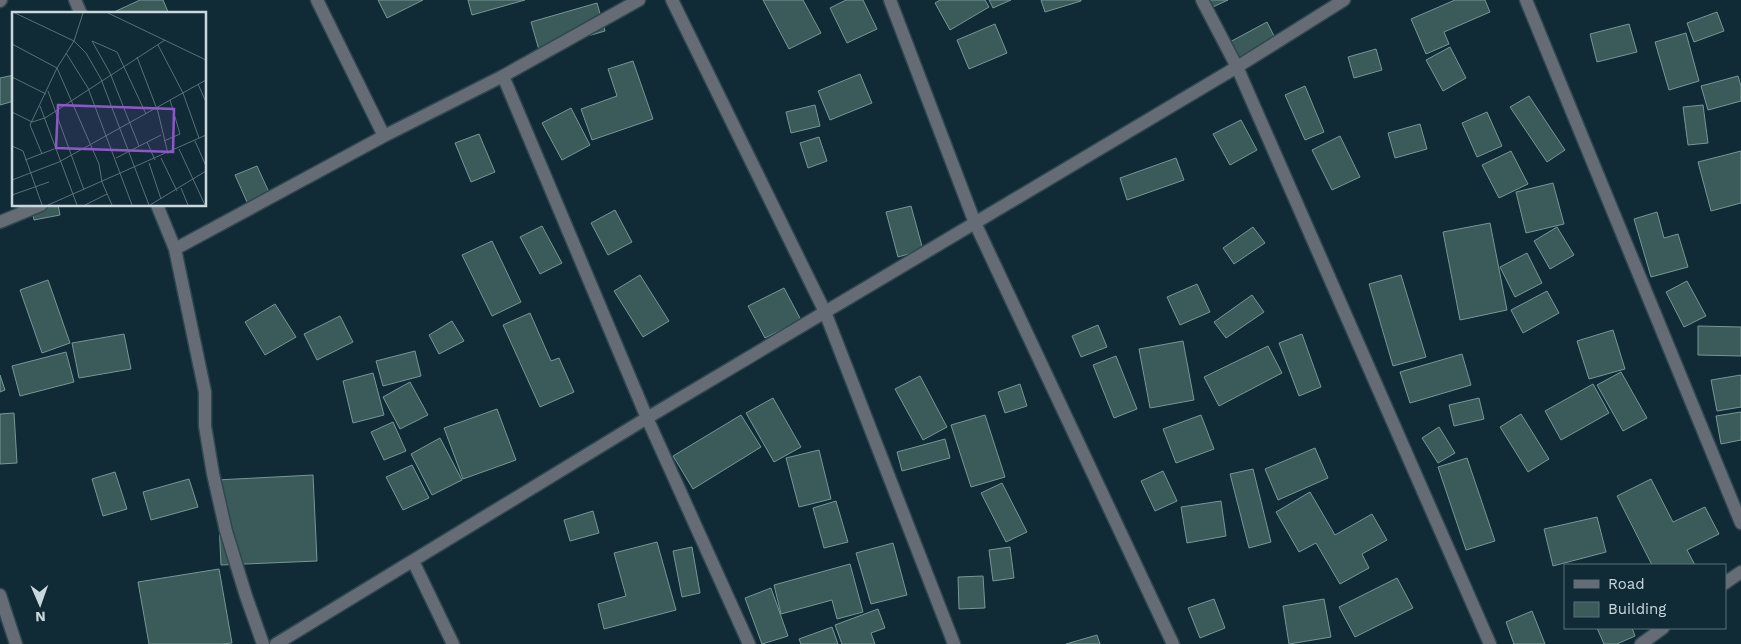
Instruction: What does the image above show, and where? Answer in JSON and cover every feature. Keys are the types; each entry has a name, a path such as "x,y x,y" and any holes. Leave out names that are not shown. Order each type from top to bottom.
{"street":[{"path":"75,0 80,12"},
{"path":"317,0 384,136"},
{"path":"175,249 384,136 504,76 639,0"},
{"path":"672,0 825,312 954,644"},
{"path":"890,0 975,223 1173,644"},
{"path":"1202,0 1237,67 1490,644"},
{"path":"276,644 647,418 1237,67 1344,0"},
{"path":"1526,0 1741,523"},
{"path":"504,76 647,418 749,644"},
{"path":"0,222 39,206"},
{"path":"158,206 175,249 205,392 205,426 213,474 226,531 263,644"},
{"path":"412,561 453,644"},
{"path":"1726,582 1741,572"},
{"path":"0,595 16,644"},
{"path":"1641,644 1662,629"}],"building":[{"path":"140,0 163,0 168,12 114,12"},
{"path":"378,0 423,0 387,18"},
{"path":"468,0 525,0 472,15"},
{"path":"763,0 803,0 821,33 789,49"},
{"path":"846,0 863,0 877,29 847,43 830,8"},
{"path":"940,0 985,0 989,7 950,30 935,3"},
{"path":"989,0 1011,0 993,8"},
{"path":"1041,0 1081,0 1081,1 1045,12"},
{"path":"1209,0 1228,0 1213,7"},
{"path":"1455,0 1485,0 1490,12 1444,32 1449,44 1426,54 1411,19"},
{"path":"597,3 605,31 539,50 531,22"},
{"path":"1717,12 1724,31 1694,42 1687,23"},
{"path":"1267,22 1280,48 1242,68 1228,43"},
{"path":"995,24 1007,53 969,69 957,40"},
{"path":"1629,24 1637,52 1597,62 1590,34"},
{"path":"1686,33 1699,81 1669,90 1655,42"},
{"path":"1450,47 1466,78 1443,91 1426,60"},
{"path":"1376,49 1382,70 1354,78 1348,57"},
{"path":"633,61 653,119 592,140 581,109 617,96 608,69"},
{"path":"860,74 872,103 830,120 818,91"},
{"path":"12,75 12,102 0,105 0,78"},
{"path":"1738,76 1741,86 1741,101 1708,110 1701,86"},
{"path":"1305,86 1324,132 1305,140 1285,95"},
{"path":"1529,96 1565,150 1547,162 1510,107"},
{"path":"815,105 820,126 791,133 786,112"},
{"path":"1703,105 1708,143 1688,145 1683,107"},
{"path":"571,108 590,145 562,160 542,123"},
{"path":"1487,112 1502,146 1477,157 1462,123"},
{"path":"1241,120 1257,150 1230,165 1213,134"},
{"path":"1420,124 1427,149 1395,158 1388,133"},
{"path":"479,134 495,172 471,182 455,143"},
{"path":"1340,136 1360,177 1332,190 1312,150"},
{"path":"819,137 827,161 808,168 800,143"},
{"path":"1511,151 1528,184 1499,198 1482,165"},
{"path":"1741,151 1741,203 1711,211 1698,162"},
{"path":"1176,158 1184,180 1127,200 1120,178"},
{"path":"257,166 273,201 251,211 235,175"},
{"path":"1553,183 1564,224 1526,233 1516,192"},
{"path":"31,206 58,206 60,215 34,220"},
{"path":"911,206 923,250 898,257 886,212"},
{"path":"615,210 632,242 608,255 591,223"},
{"path":"1657,212 1664,238 1678,234 1688,267 1651,277 1634,219"},
{"path":"1490,223 1507,310 1460,320 1443,232"},
{"path":"542,226 562,263 540,274 520,237"},
{"path":"1253,227 1265,243 1234,264 1223,248"},
{"path":"1557,227 1574,255 1550,269 1534,241"},
{"path":"492,241 521,302 492,316 462,255"},
{"path":"1527,253 1542,283 1515,297 1500,267"},
{"path":"640,275 669,321 643,337 614,291"},
{"path":"1401,275 1426,357 1393,366 1369,284"},
{"path":"48,280 70,343 42,353 20,290"},
{"path":"1687,281 1706,316 1684,327 1666,292"},
{"path":"1197,284 1210,312 1180,325 1167,297"},
{"path":"784,288 801,320 765,338 748,306"},
{"path":"1547,291 1559,313 1523,333 1511,310"},
{"path":"1252,295 1264,312 1226,338 1214,322"},
{"path":"275,304 296,337 265,355 245,322"},
{"path":"530,313 551,361 559,358 574,392 540,407 503,325"},
{"path":"340,316 353,342 317,360 304,334"},
{"path":"452,321 464,341 439,354 429,335"},
{"path":"1098,325 1107,347 1081,357 1072,336"},
{"path":"1698,326 1741,327 1741,356 1698,355"},
{"path":"1613,330 1625,369 1589,379 1577,341"},
{"path":"124,334 131,369 79,378 72,343"},
{"path":"1302,334 1321,387 1299,396 1279,343"},
{"path":"1183,341 1194,400 1150,408 1139,349"},
{"path":"1268,346 1282,373 1219,406 1204,377"},
{"path":"415,351 421,376 383,386 376,361"},
{"path":"66,352 74,382 20,396 12,366"},
{"path":"1462,354 1471,385 1410,403 1400,372"},
{"path":"1116,356 1137,409 1114,418 1093,365"},
{"path":"1621,372 1647,418 1623,431 1597,385"},
{"path":"373,373 384,415 353,423 343,381"},
{"path":"0,375 5,390 0,392"},
{"path":"1741,375 1741,407 1717,411 1711,380"},
{"path":"920,376 947,427 923,440 895,389"},
{"path":"410,382 428,415 400,429 383,397"},
{"path":"1020,384 1027,406 1005,413 998,392"},
{"path":"1593,384 1609,413 1561,440 1545,411"},
{"path":"773,398 801,447 774,462 746,413"},
{"path":"1479,398 1484,419 1454,426 1449,405"},
{"path":"497,409 516,460 463,479 444,428"},
{"path":"1741,412 1741,440 1721,444 1716,416"},
{"path":"14,413 17,463 0,464 0,414"},
{"path":"1521,414 1549,459 1528,472 1500,427"},
{"path":"741,415 761,447 693,489 673,456"},
{"path":"985,415 1005,477 971,487 951,425"},
{"path":"1201,415 1214,449 1176,463 1163,429"},
{"path":"393,422 406,451 384,460 371,432"},
{"path":"1439,427 1455,453 1438,463 1422,438"},
{"path":"440,438 462,480 432,495 411,454"},
{"path":"945,439 950,458 902,471 897,452"},
{"path":"1315,448 1328,478 1278,500 1265,469"},
{"path":"819,450 831,499 799,507 786,458"},
{"path":"1467,458 1495,541 1466,550 1438,467"},
{"path":"412,465 429,498 403,510 386,477"},
{"path":"1253,469 1271,542 1249,548 1230,474"},
{"path":"1163,471 1177,501 1155,511 1141,481"},
{"path":"115,472 127,509 103,516 92,479"},
{"path":"313,475 317,561 221,565 217,480"},
{"path":"189,479 198,507 151,520 143,492"},
{"path":"1651,479 1673,522 1705,507 1719,534 1687,550 1694,564 1651,564 1617,496"},
{"path":"1002,483 1027,532 1006,542 981,493"},
{"path":"1310,492 1335,535 1372,514 1387,540 1362,554 1369,568 1340,584 1316,543 1299,552 1276,512"},
{"path":"836,501 848,542 824,548 813,508"},
{"path":"1221,501 1226,536 1187,543 1181,507"},
{"path":"593,511 599,533 570,541 564,520"},
{"path":"1597,517 1606,552 1553,566 1544,529"},
{"path":"657,542 676,610 604,629 598,604 626,596 614,553"},
{"path":"893,543 907,595 871,604 856,553"},
{"path":"692,547 700,593 682,597 673,551"},
{"path":"1010,547 1014,578 993,581 989,550"},
{"path":"850,564 863,612 837,619 832,600 781,614 774,585"},
{"path":"219,569 232,643 149,644 138,582"},
{"path":"983,576 985,608 959,609 958,577"},
{"path":"1397,578 1413,608 1355,637 1339,607"},
{"path":"771,588 788,636 762,644 745,598"},
{"path":"1214,599 1225,628 1200,638 1188,608"},
{"path":"1324,599 1331,637 1289,644 1283,606"},
{"path":"878,609 885,628 871,633 875,644 842,644 835,625"},
{"path":"1532,611 1545,644 1514,644 1506,622"},
{"path":"832,627 838,644 801,644 799,639"},
{"path":"1597,629 1632,629 1635,636 1617,644 1604,644"},
{"path":"1097,635 1100,644 1066,644"}]}
